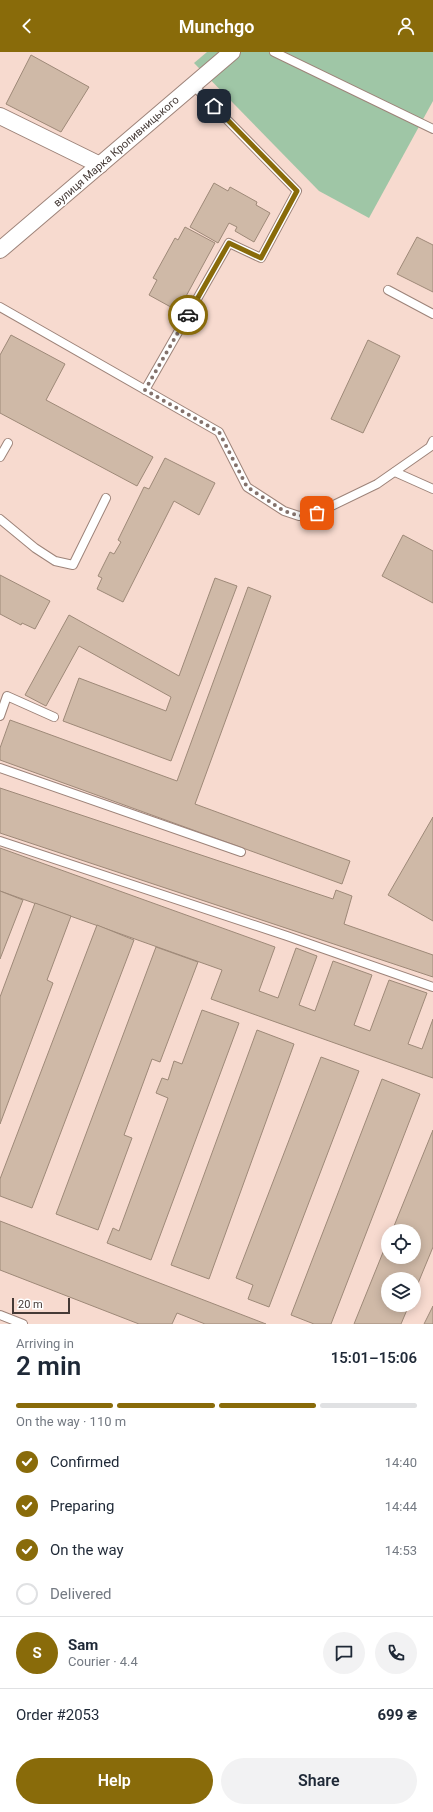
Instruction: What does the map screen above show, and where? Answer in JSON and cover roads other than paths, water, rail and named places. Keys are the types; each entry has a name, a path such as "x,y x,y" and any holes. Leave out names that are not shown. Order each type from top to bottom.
{"street":[{"name":"вулиця Марка Кропивницького","path":"0,250 232,52"},
{"path":"0,116 100,165"}],"lane":[{"path":"274,52 433,130"},
{"path":"145,390 229,243 261,258 297,191 193,85"},
{"path":"388,290 433,314"},
{"path":"0,308 219,432 247,487 284,511 299,516 317,513 377,484 430,447 433,441"},
{"path":"0,457 8,442"},
{"path":"395,472 433,489"},
{"path":"0,519 6,522 35,548 55,561 73,565 106,498"},
{"path":"0,716 7,696 54,717"},
{"path":"0,768 241,852"},
{"path":"0,841 287,936 433,987"},
{"path":"0,1315 23,1324"}]}
